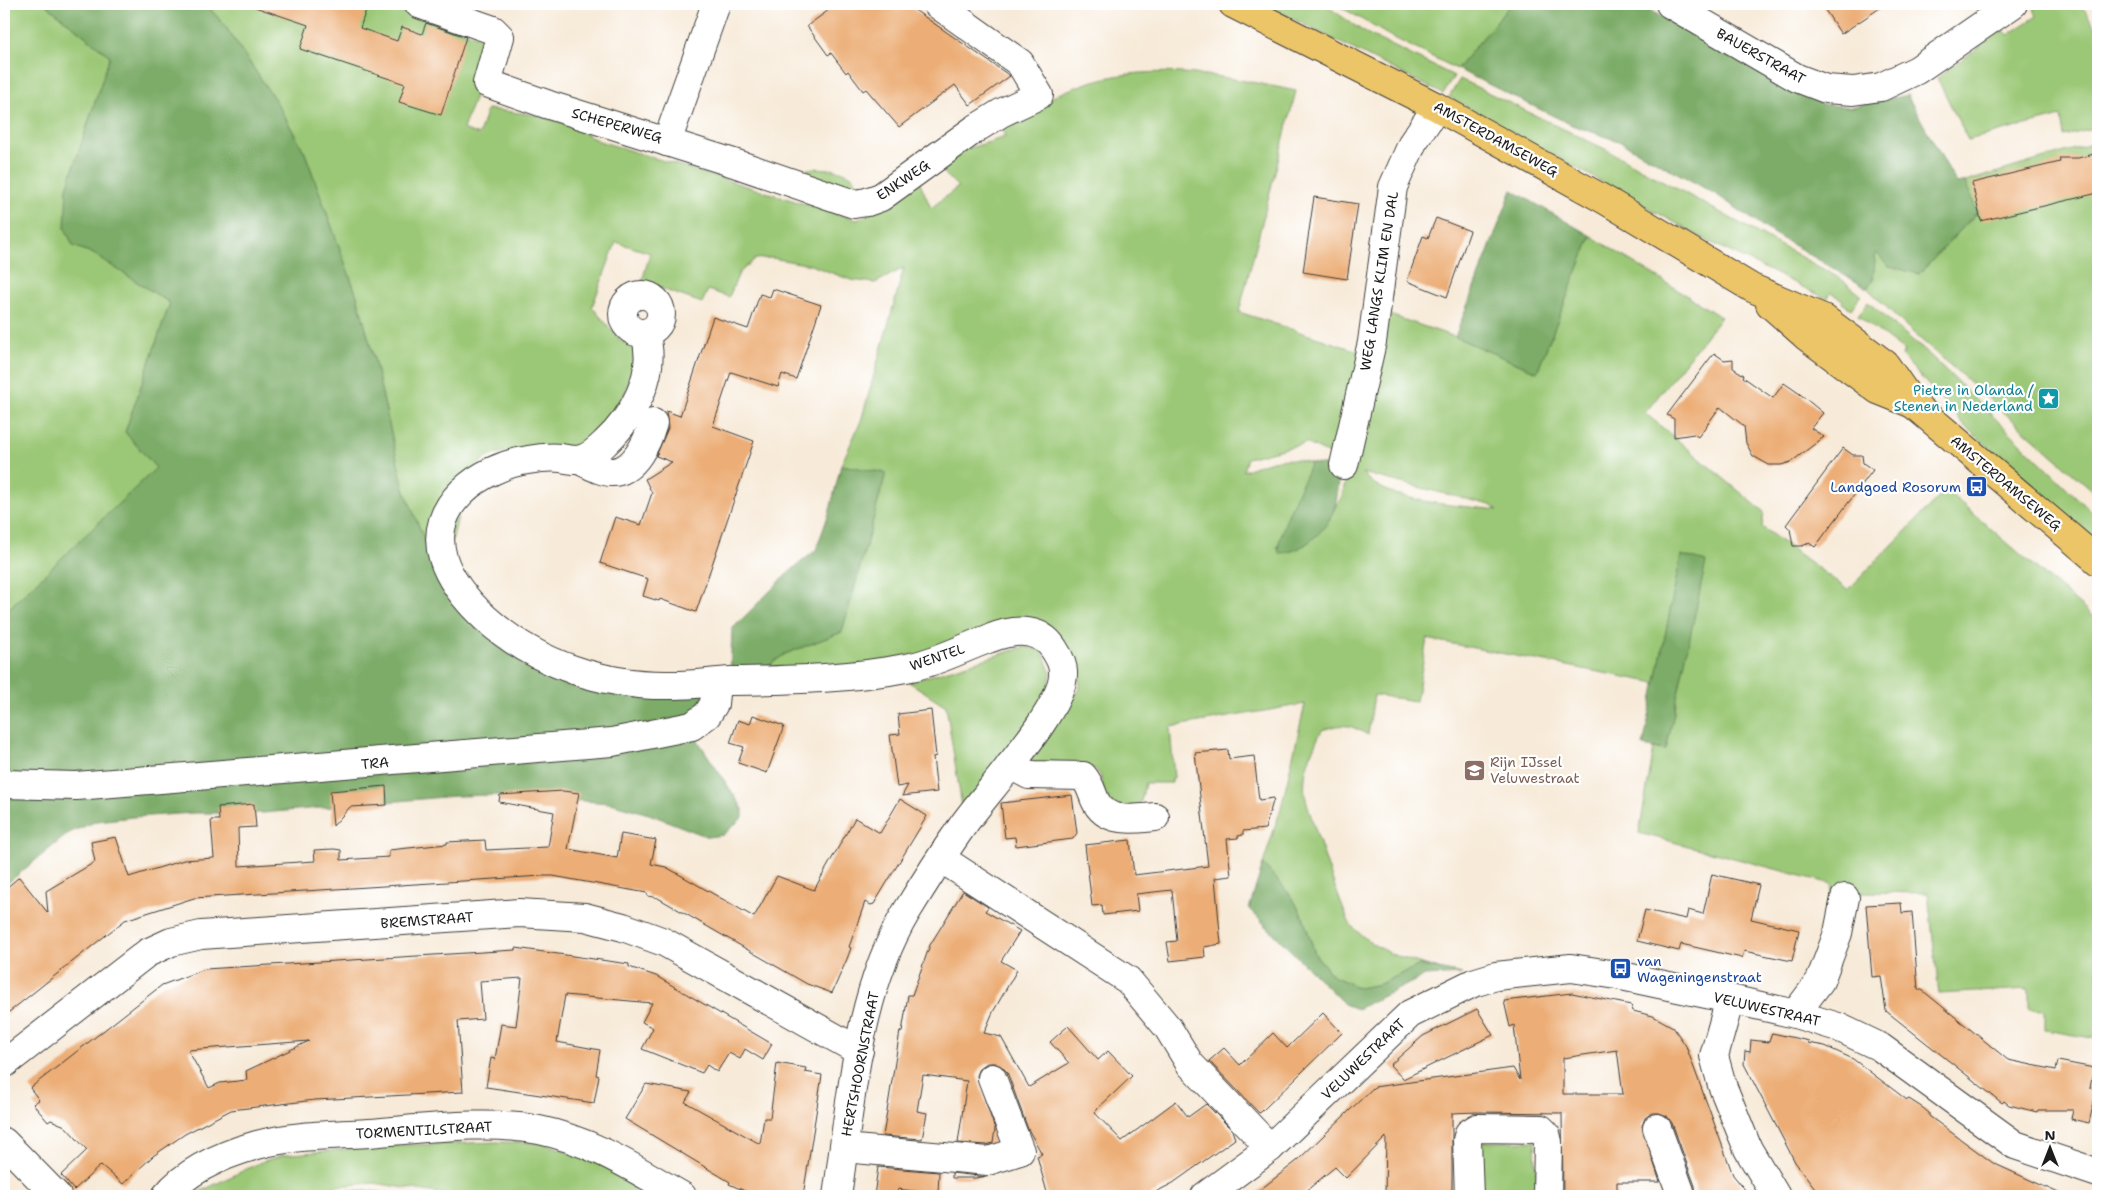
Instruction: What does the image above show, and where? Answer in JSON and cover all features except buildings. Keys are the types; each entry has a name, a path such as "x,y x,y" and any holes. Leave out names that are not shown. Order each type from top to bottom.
{"main road":[{"name":"AMSTERDAMSEWEG","path":"1233,4 1437,106 1605,200 1752,288 1823,318 1886,364 1913,404 2098,562"}],"street":[{"name":"SCHEPERWEG","path":"419,4 492,30 500,37 487,84 668,142 716,4"},
{"name":"ENKWEG","path":"668,142 854,204 881,197 975,129 1039,95 1020,63 937,4"},
{"name":"BAUERSTRAAT","path":"1670,4 1797,78 1826,89 1853,91 1881,86 1917,70 2013,4"},
{"name":"WEG LANGS KLIM EN DAL","path":"1344,465 1372,342 1393,187 1413,142 1437,106"},
{"path":"579,460 597,451 622,426 642,388 647,370 649,346 645,334"},
{"path":"579,460 612,472 621,470 629,465 647,441 653,423"},
{"name":"WENTEL","path":"579,460 533,459 516,462 497,469 469,484 453,500 442,518 440,538 442,557 449,573 470,604 503,634 536,655 571,670 625,681 670,686 716,682 791,681 917,666 1009,631 1031,632 1047,639 1057,653 1064,672 1057,700 1010,765 961,827 942,859"},
{"name":"TRA","path":"4,784 76,786 612,742 692,726 707,715 714,704 716,682"},
{"path":"1010,765 1028,775 1082,776 1091,785 1096,802 1106,813 1123,820 1155,816"},
{"path":"942,859 1128,980 1168,1028 1190,1064 1270,1148"},
{"name":"HERTSHOORNSTRAAT","path":"837,1196 859,1051 877,973 905,915 942,859"},
{"path":"1795,1014 1820,980 1838,933 1845,898"},
{"name":"BREMSTRAAT","path":"4,1064 147,953 171,942 201,936 519,913 585,917 652,937 859,1051"},
{"name":"VELUWESTRAAT","path":"1205,1196 1270,1148 1410,1014 1473,983 1496,976 1571,968 1617,975 1730,999 1795,1014 1838,1027 1880,1047 2015,1145 2098,1173"},
{"path":"1730,999 1714,1056 1722,1085 1748,1149 1776,1196"},
{"path":"844,1148 988,1161 1020,1152 992,1078"},
{"name":"TORMENTILSTRAAT","path":"166,1196 173,1188 212,1162 256,1145 292,1138 496,1126 539,1130 592,1145 682,1196"},
{"path":"1468,1196 1467,1140 1469,1133 1477,1128 1541,1129 1546,1134 1548,1142 1547,1196"},
{"path":"1657,1128 1680,1191 1680,1196"},
{"path":"4,1142 57,1196"}],"green space":[{"path":"4,4 45,4 110,56 67,188 73,246 92,253 170,303 125,432 157,468 4,613"},
{"path":"45,4 206,4 225,26 277,103 305,153 357,296 374,359 404,489 424,539 444,574 549,674 585,689 705,693 699,709 687,719 641,728 184,769 4,775 4,613 156,468 125,432 170,303 92,253 73,246 65,228 67,188 110,56"},
{"path":"206,4 393,4 474,35 493,47 463,129 479,135 487,109 536,115 568,124 599,141 857,220 882,207 918,178 931,208 958,187 936,165 951,154 1005,137 1000,124 1055,96 1090,82 1115,76 1167,72 1219,77 1296,91 1239,312 1361,352 1338,458 1306,443 1247,458 1243,471 1261,464 1284,459 1311,463 1277,548 1305,545 1326,523 1342,496 1384,313 1455,337 1537,372 1591,236 1721,317 1645,413 1764,512 1762,527 1848,590 1946,490 2098,621 2098,1039 2045,1030 2045,1010 2029,1009 2029,989 1939,994 1928,893 1863,892 1856,902 1830,898 1832,884 1639,833 1654,748 1666,750 1705,562 1681,556 1656,683 1427,639 1416,701 1374,695 1368,735 1346,726 1336,726 1322,730 1306,769 1305,795 1326,863 1347,918 1361,935 1381,949 1402,958 1439,969 1420,965 1380,984 1359,988 1333,976 1315,954 1303,917 1292,897 1263,864 1281,808 1305,704 1170,727 1174,778 1172,778 1172,783 1145,783 1141,802 1135,806 1115,807 1104,794 1100,774 1093,768 1031,763 1031,759 1080,689 1079,672 1074,658 1061,638 880,664 754,676 785,654 842,632 886,473 841,465 861,421 904,268 875,283 851,280 811,265 772,258 755,259 739,273 729,297 708,290 702,303 642,282 650,253 616,242 592,307 622,342 635,342 630,379 621,400 598,431 578,448 503,452 490,456 469,472 444,574 424,539 404,489 374,359 357,296 305,153 277,103 225,26","holes":["1362,473 1490,505 1498,510 1406,497 1388,491 1373,483"]},
{"path":"1263,4 1324,4 1364,32 1454,76 1443,94"},
{"path":"1336,4 1511,4 1457,69 1388,35"},
{"path":"1511,4 1638,4 1821,104 1851,107 1907,95 1957,184 1965,182 1977,212 1919,274 1888,266 1876,252 1873,279 1867,288 1774,234 1717,195 1621,142 1572,125 1457,69"},
{"path":"2042,4 2081,4 2098,32 2098,128 2064,136 2061,116 1968,140 1937,78 2003,29 2008,35 2037,16 2034,9"},
{"path":"1460,79 1605,149 1841,279 1861,295 1851,309 1842,303 1843,300 1831,293 1827,299 1708,241 1449,97"},
{"path":"2098,142 2098,495 1909,329 1867,288 1873,279 1875,251 1919,274 1977,213 1965,182"},
{"path":"814,168 835,170 848,174 857,183 857,190 854,191 798,171"},
{"path":"1512,190 1591,236 1537,372 1455,337"},
{"path":"1868,302 1933,358 2098,518 2098,542 1969,430 1902,356 1904,351 1858,316"},
{"path":"1311,463 1341,468 1338,492 1332,515 1321,531 1306,544 1288,552 1279,553 1285,523"},
{"path":"841,465 886,473 842,632 785,654 754,676 730,677 732,629 788,573 816,550 830,510"},
{"path":"1681,555 1706,562 1666,750 1643,746"},
{"path":"1024,647 1042,650 1051,674 1047,696 963,813 946,706 909,682"},
{"path":"693,733 743,809 743,817 723,835 708,837 649,814 610,803 501,795 455,796 263,813 193,813 133,817 97,821 69,833 4,886 4,793"},
{"path":"1263,864 1292,897 1303,917 1315,954 1333,976 1359,988 1380,984 1420,965 1462,974 1425,976 1357,1009 1344,1004 1249,909"},
{"path":"1535,1141 1537,1195 1479,1196 1479,1142"},
{"path":"498,1142 542,1143 589,1158 659,1196 457,1196 374,1183 336,1186 314,1196 191,1196 261,1162 283,1155 380,1146"},
{"path":"347,1190 362,1190 410,1196 330,1196"}],"place":[{"name":"Pietre in Olanda / Stenen in Nederland","path":"2049,398"},
{"name":"Landgoed Rosorum","path":"1977,487"},
{"name":"Rijn IJssel Veluwestraat","path":"1474,770"},
{"name":"van Wageningenstraat","path":"1621,969"}]}
